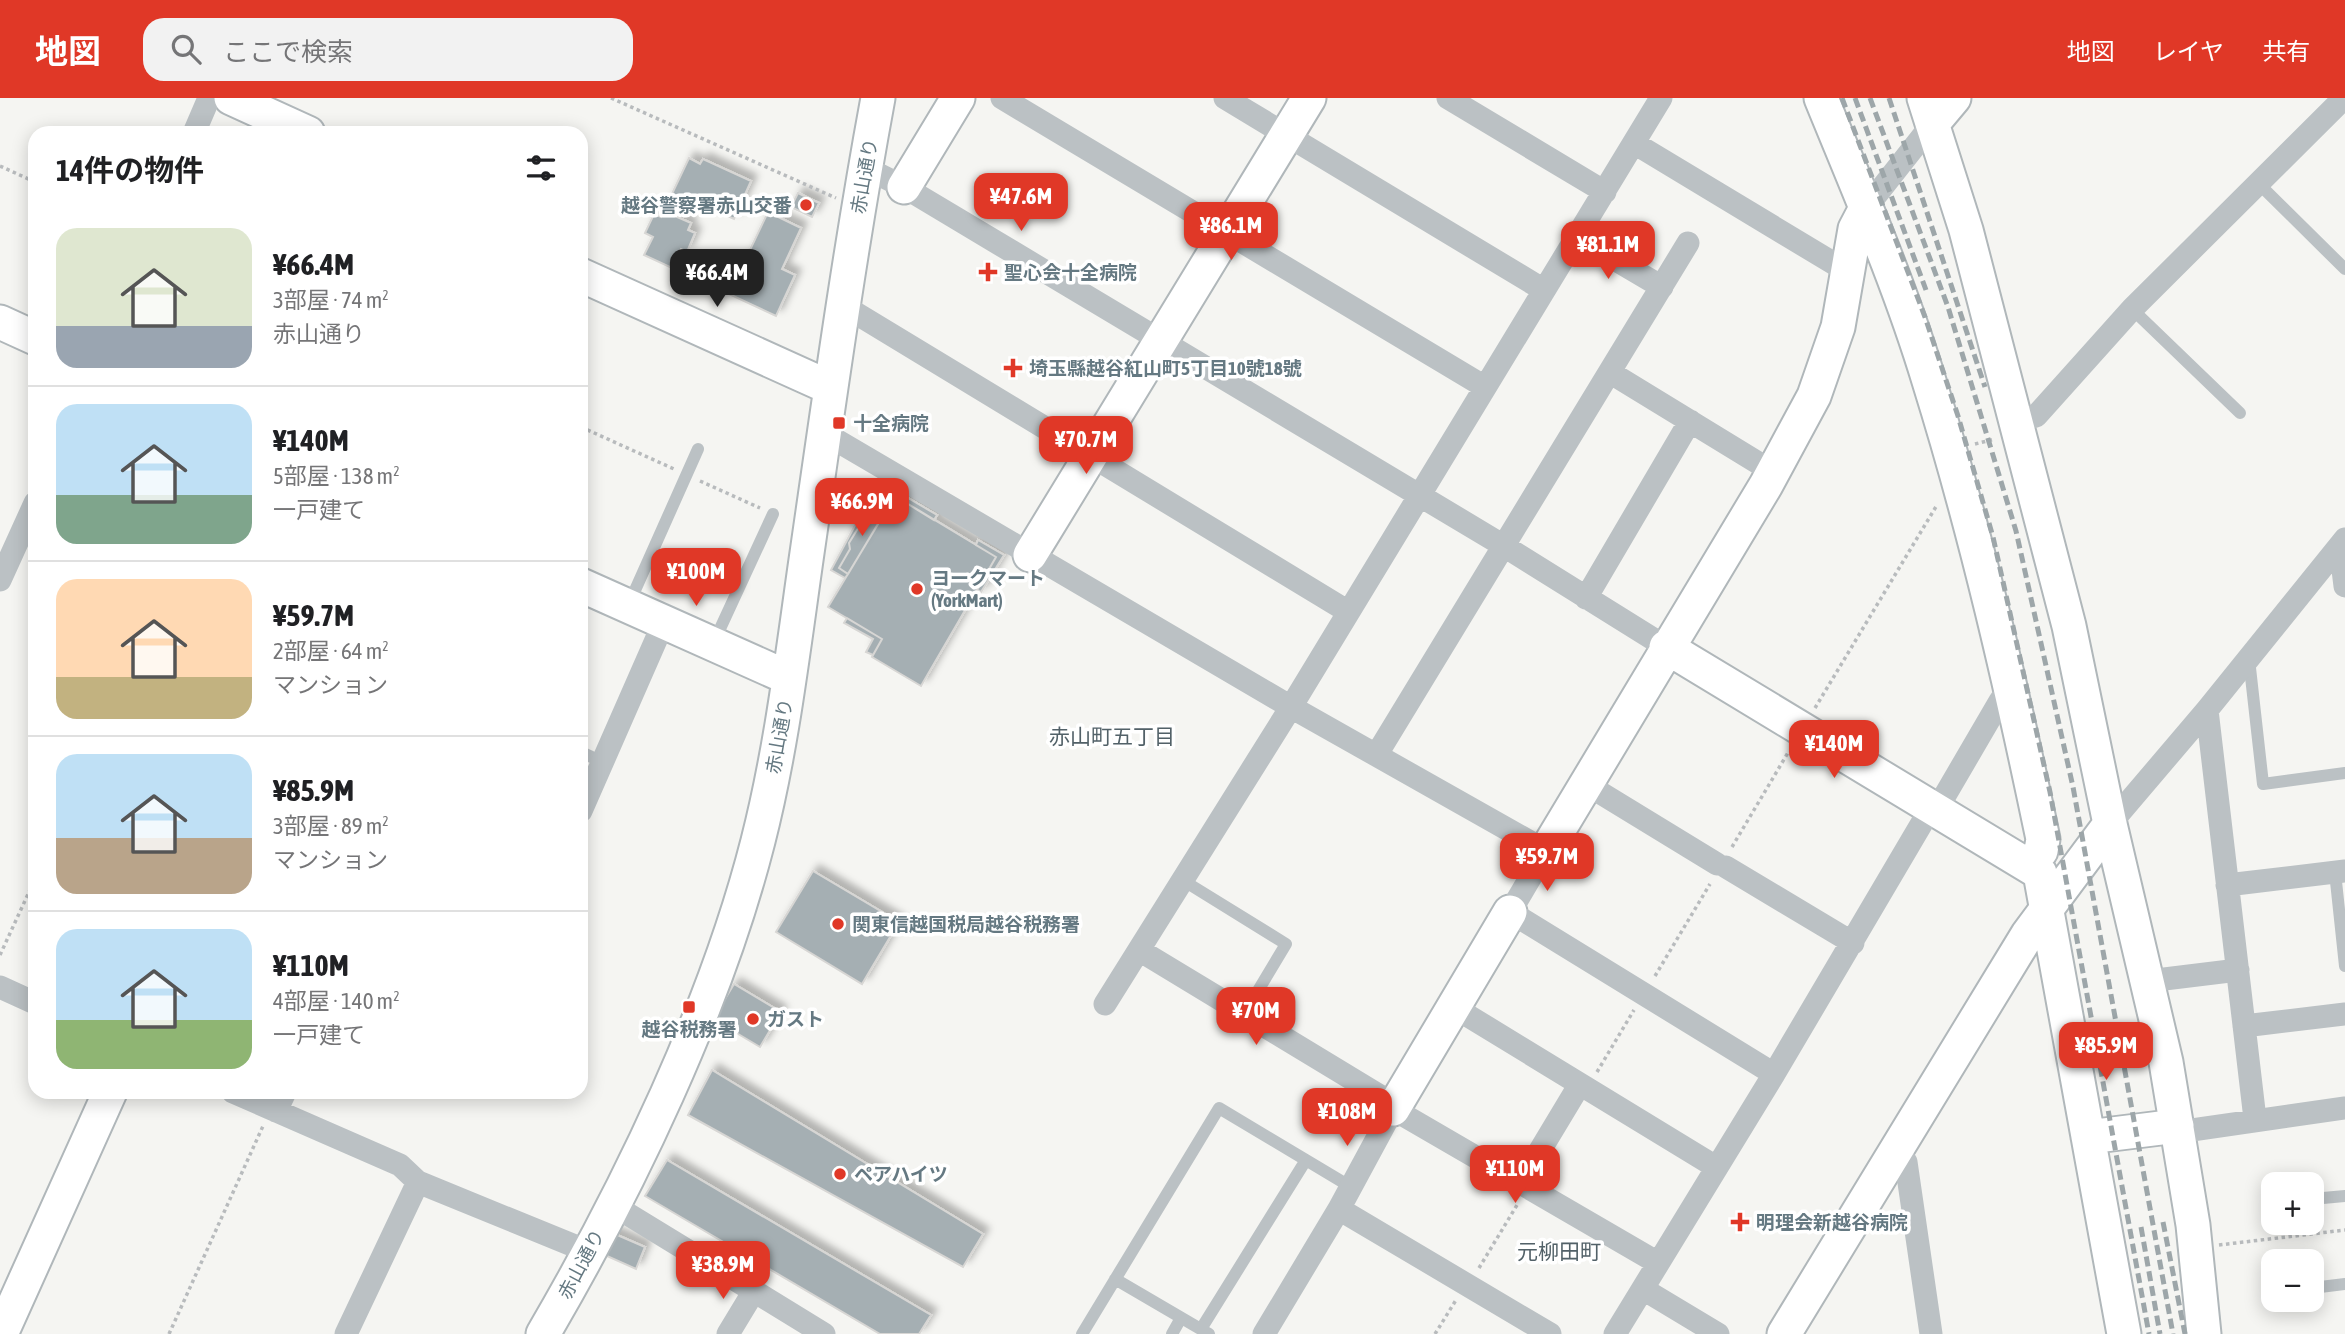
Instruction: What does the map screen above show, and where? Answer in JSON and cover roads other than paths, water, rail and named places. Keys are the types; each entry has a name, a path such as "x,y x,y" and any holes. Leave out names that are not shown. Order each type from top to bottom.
{"street":[{"path":"197,126 209,98"},
{"path":"231,98 292,126"},
{"name":"赤山通り","path":"544,1334 612,1205 690,1040 743,896 759,839 789,678 824,433 877,98"},
{"path":"904,187 958,98"},
{"path":"1002,98 1485,387"},
{"path":"1225,98 1544,290"},
{"path":"1030,555 1309,98"},
{"path":"1448,98 1605,192"},
{"path":"1105,1004 1291,707 1661,98"},
{"path":"1821,98 1866,208 1928,378 1953,463 2013,694 2043,839 2041,852 2030,865"},
{"path":"2016,426 2036,416 2132,309 2344,101"},
{"path":"1264,1334 1339,1209 1452,1006 1773,472 1814,396 1838,327 1854,229 1937,106"},
{"path":"1937,106 1966,230 2069,626 2110,824 2148,981 2178,1129 2193,1225 2204,1334"},
{"path":"1634,143 1848,272"},
{"path":"864,170 904,187 1504,546 1666,648 1806,722 1934,808 2040,873 2124,1334"},
{"path":"1577,237 1662,288"},
{"path":"1377,754 1688,243"},
{"path":"588,278 831,388"},
{"path":"844,306 1347,611"},
{"path":"0,322 28,335"},
{"path":"1611,373 1773,472"},
{"path":"1586,598 1690,421"},
{"path":"824,433 1291,707 1546,851"},
{"path":"0,580 28,518"},
{"path":"2343,542 2345,586"},
{"path":"1784,1334 1892,1154 2047,907 2110,824 2207,710 2343,542"},
{"path":"588,588 789,678"},
{"path":"588,795 663,624"},
{"path":"1615,1334 2000,701 2013,694"},
{"path":"2207,710 2255,1119"},
{"path":"1586,784 1853,943"},
{"path":"2227,885 2340,872"},
{"path":"1510,912 1774,1074"},
{"path":"1139,950 1394,1107 1658,1263"},
{"path":"2148,981 2238,970"},
{"path":"0,987 28,1000"},
{"path":"1452,1006 1716,1167"},
{"path":"2244,1026 2345,1014"},
{"path":"1524,1185 1583,1087"},
{"path":"1,1334 107,1099"},
{"path":"259,1099 277,1104 400,1165 418,1182 587,1251"},
{"path":"2088,1137 2178,1129 2345,1108"},
{"path":"1892,1154 1906,1162 1931,1334"},
{"path":"346,1334 418,1182"},
{"path":"612,1205 824,1334"},
{"path":"1339,1209 1550,1334"},
{"path":"1643,1289 1717,1334"},
{"path":"728,1334 754,1291"}],"lane":[{"path":"2259,184 2345,269"},
{"path":"2132,309 2240,413"},
{"path":"628,607 698,449"},
{"path":"712,645 773,514"},
{"path":"2249,659 2263,784 2345,773"},
{"path":"588,755 602,762"},
{"path":"2340,872 2345,966"},
{"path":"1184,881 1286,944 1244,1014"},
{"path":"1082,1334 1219,1108 1351,1187"},
{"path":"1115,1279 1205,1332 1306,1160"},
{"path":"2324,1198 2345,1196"},
{"path":"2324,1286 2345,1284"},
{"path":"1172,1334 1181,1318"}],"railway":[{"path":"1842,98 1925,317 1958,416 1993,537 2050,792 2149,1334"},
{"path":"1855,98 1926,290"},
{"path":"1870,98 1948,307 2016,531 2073,787 2173,1334"},
{"path":"1889,98 1985,387"},
{"path":"2163,1222 2185,1334"},
{"path":"2141,1227 2160,1334"}],"place":[{"name":"越谷警察署赤山交番","path":"806,205"},
{"name":"聖心会十全病院","path":"988,272"},
{"name":"埼玉縣越谷紅山町5丁目10號18號","path":"1013,368"},
{"name":"十全病院","path":"839,423"},
{"name":"ヨークマート (YorkMart)","path":"917,589"},
{"name":"関東信越国税局越谷税務署","path":"838,924"},
{"name":"越谷税務署","path":"689,1007"},
{"name":"ガスト","path":"753,1019"},
{"name":"ペアハイツ","path":"840,1174"},
{"name":"明理会新越谷病院","path":"1740,1222"}],"district":[{"name":"赤山町五丁目","path":"1112,736"},
{"name":"元柳田町","path":"1559,1251"}]}
